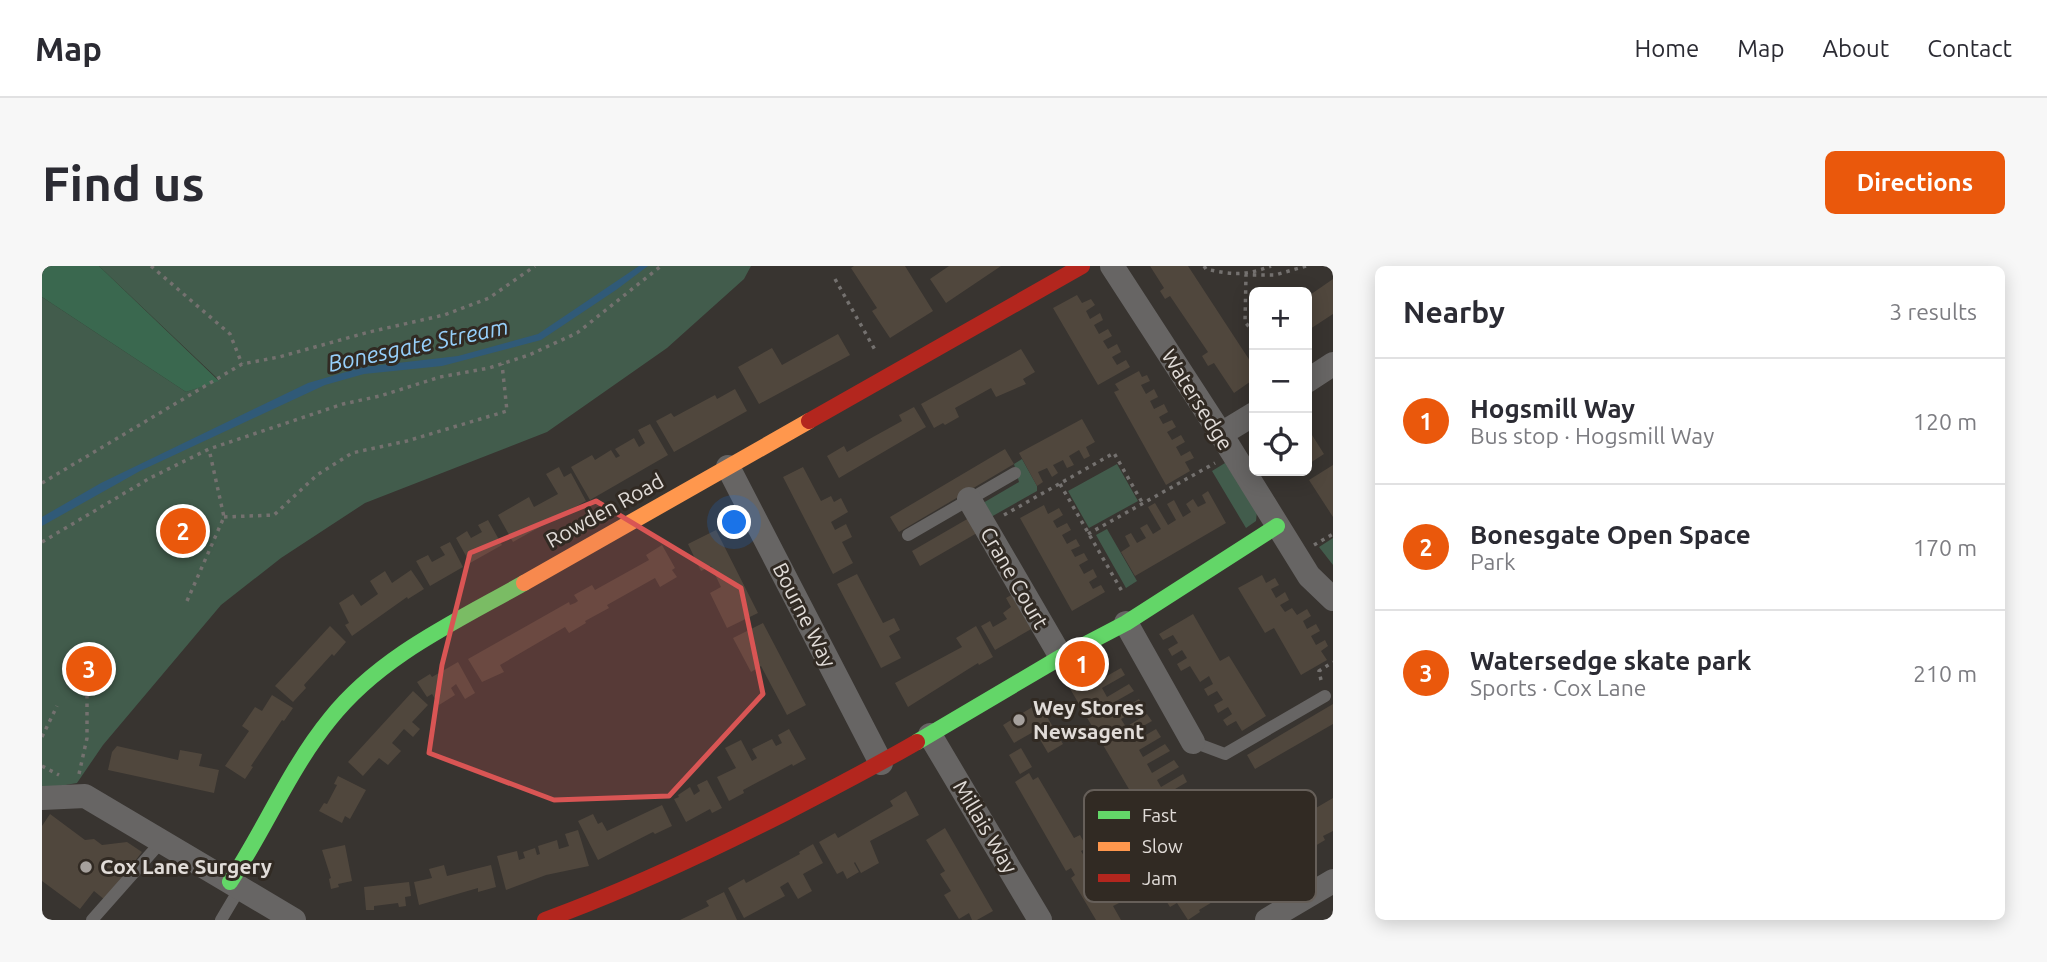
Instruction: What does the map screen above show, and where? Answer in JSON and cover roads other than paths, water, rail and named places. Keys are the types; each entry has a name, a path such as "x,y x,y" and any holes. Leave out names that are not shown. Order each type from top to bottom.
{"street":[{"name":"Rowden Road","path":"235,885 248,856 321,730 362,685 397,655 1082,266"},
{"name":"Watersedge","path":"1112,266 1309,576 1333,600"},
{"path":"1312,378 1333,364"},
{"path":"1226,444 1249,419"},
{"name":"Bourne Way","path":"728,467 881,763"},
{"name":"Crane Court","path":"970,499 983,526 1061,657"},
{"path":"545,920 607,898 689,862 881,763 1131,619 1277,527"},
{"path":"1131,619 1193,743"},
{"name":"Millais Way","path":"930,735 1040,920"},
{"path":"42,798 85,796 294,920"},
{"path":"1316,891 1333,881"},
{"path":"1267,920 1297,902"}],"lane":[{"path":"908,535 1015,473"},
{"path":"1193,743 1225,754 1325,696"},
{"path":"92,920 161,842"},
{"path":"221,920 235,885"}],"water":[{"path":"639,266 648,266 541,340 442,366 364,374 325,385 140,471 42,526 42,517 101,483 308,383 363,367 458,356 538,334"}],"place":[{"name":"Bonesgate Open Space","path":"183,531"},
{"name":"Hogsmill Way","path":"1082,664"},
{"name":"Watersedge skate park","path":"89,669"},
{"name":"Wey Stores Newsagent","path":"1019,720"},
{"name":"Cox Lane Surgery","path":"86,867"}],"water label":[{"name":"Bonesgate Stream","path":"418,345"}]}
